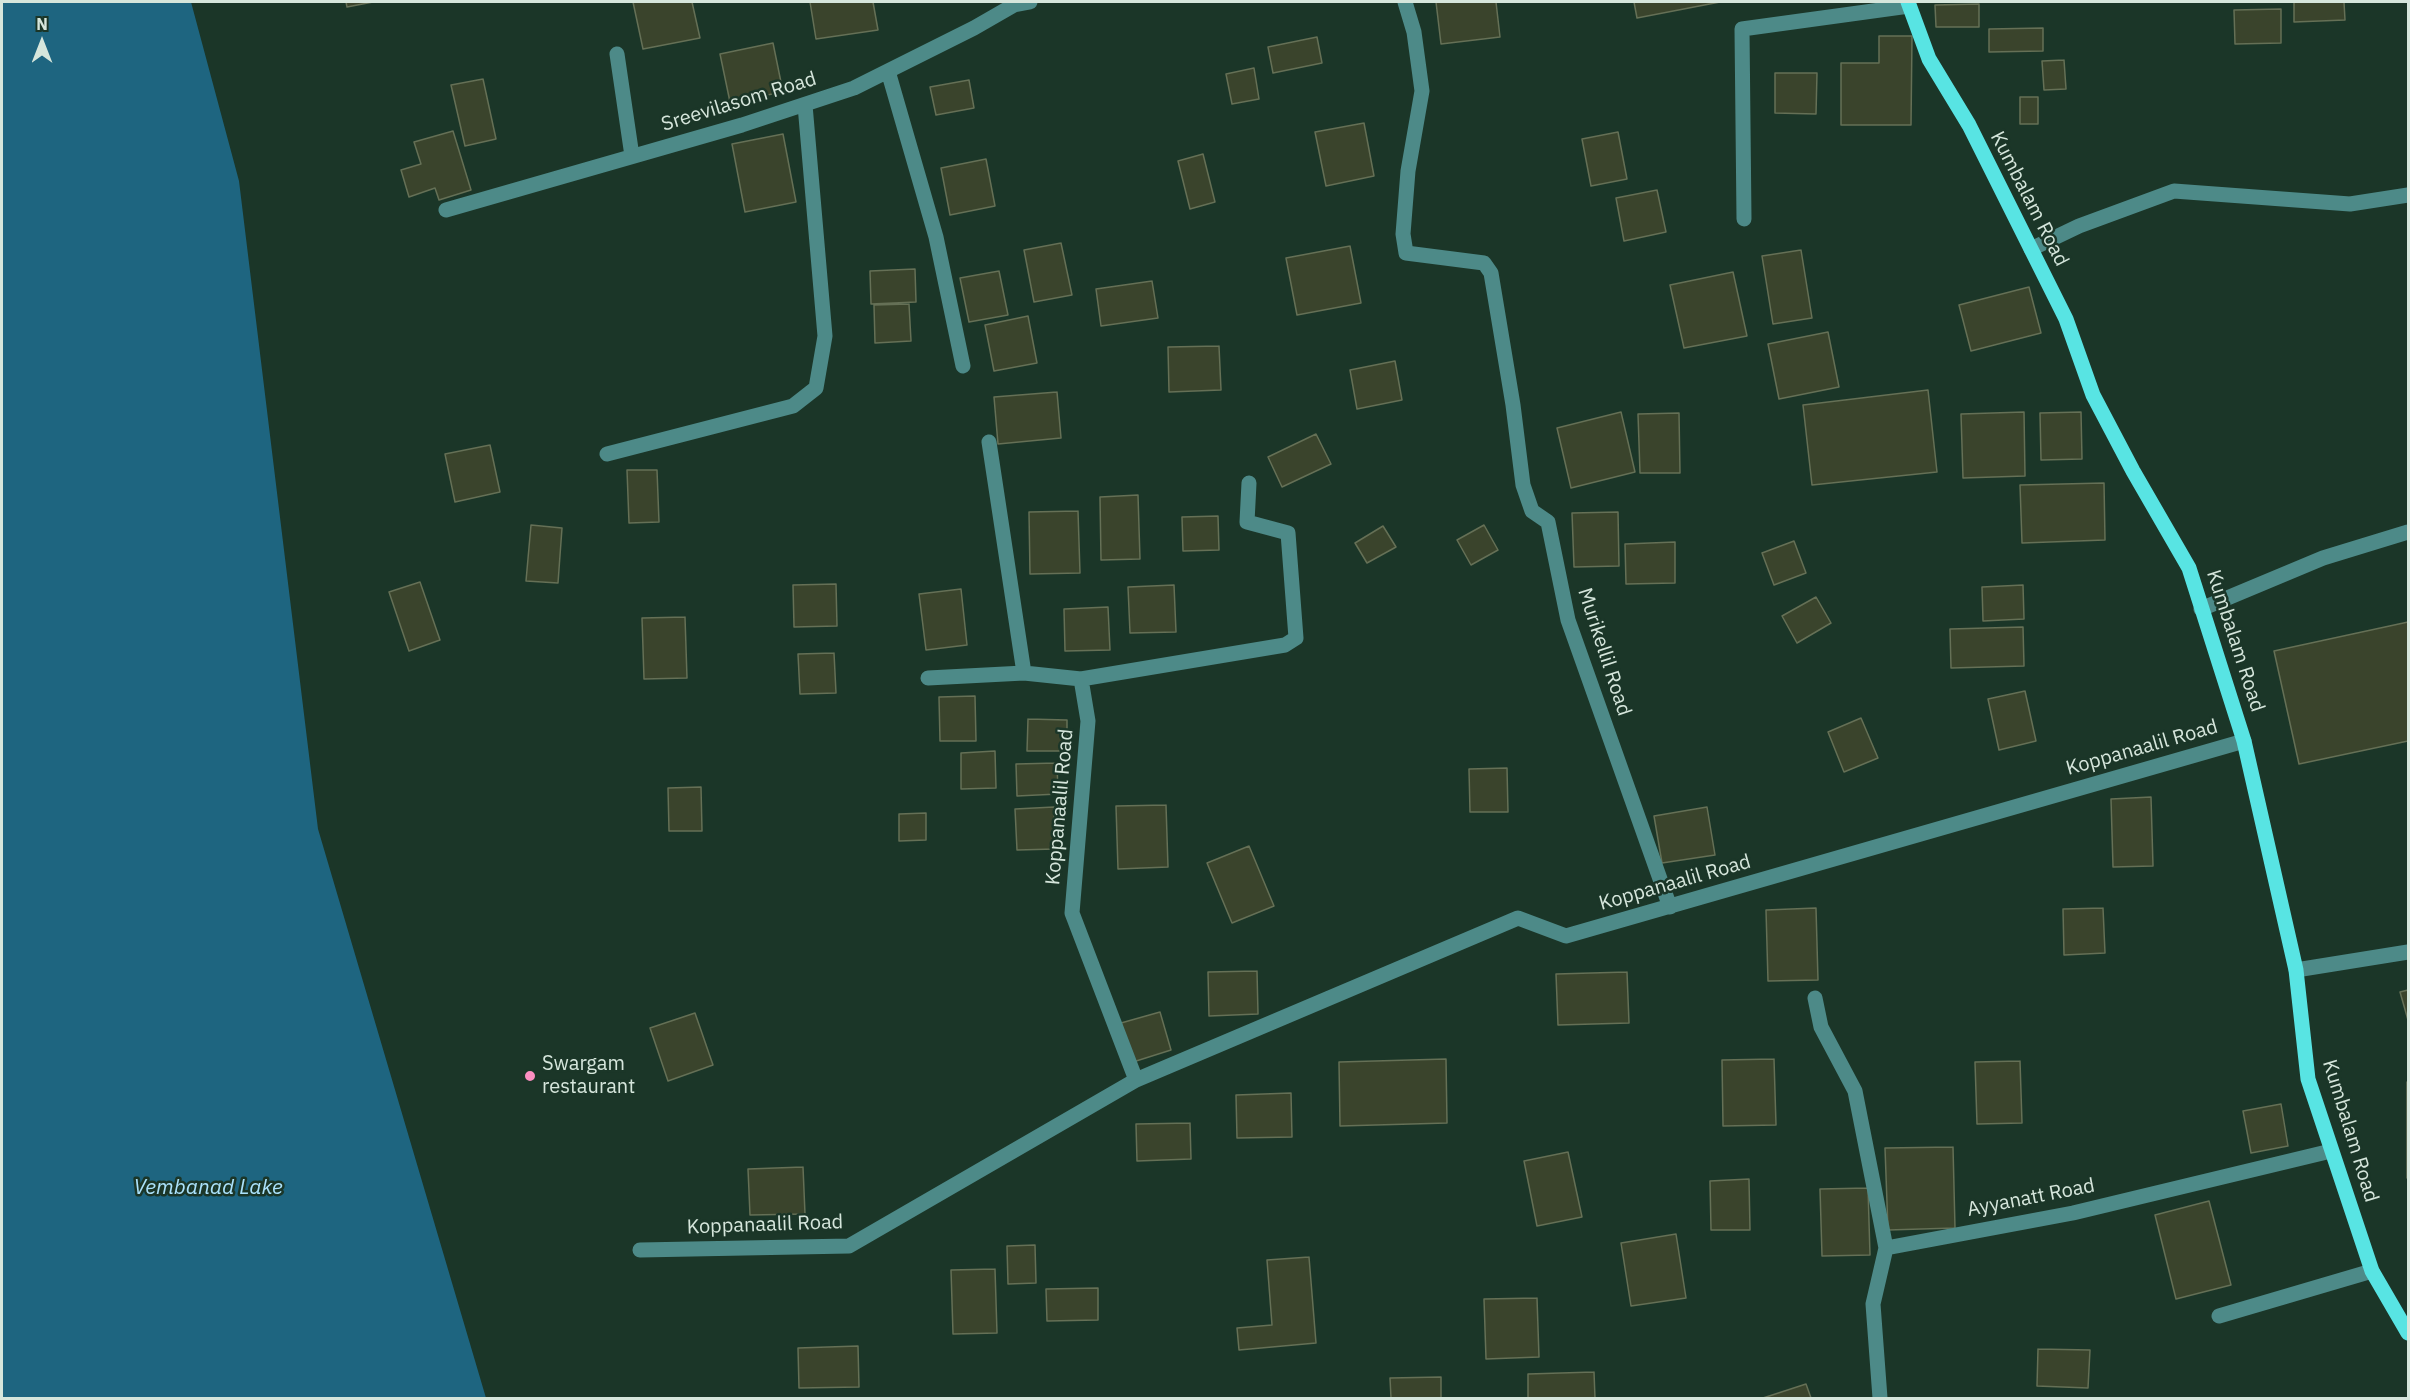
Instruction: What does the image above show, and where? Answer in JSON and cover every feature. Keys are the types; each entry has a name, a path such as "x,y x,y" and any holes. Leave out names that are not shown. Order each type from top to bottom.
{"main road":[{"name":"Kumbalam Road","path":"1909,4 1929,59 1969,126 2066,319 2093,395 2133,471 2189,568 2244,741 2296,970 2308,1079 2372,1270 2409,1333"}],"street":[{"name":"Sreevilasom Road","path":"446,210 805,105 854,88 974,28 1014,5 1030,2"},
{"name":"Murikellil Road","path":"1405,2 1414,32 1422,91 1408,171 1403,234 1406,253 1484,263 1491,273 1523,485 1532,511 1548,522 1568,620 1670,907"},
{"path":"1744,219 1742,29 1909,4"},
{"path":"617,54 632,156"},
{"path":"888,71 936,237 963,366"},
{"path":"607,454 793,406 816,388 825,336 805,105"},
{"path":"2031,249 2079,226 2174,191 2350,204 2409,195"},
{"path":"989,442 1023,674"},
{"path":"928,678 1023,674 1081,679 1285,645 1296,638 1288,533 1247,522 1249,483"},
{"path":"2201,609 2323,558 2409,532"},
{"name":"Koppanaalil Road","path":"1081,679 1088,721 1072,913 1136,1080"},
{"name":"Koppanaalil Road","path":"640,1250 849,1246 1136,1080 1518,918 1566,936 2244,741"},
{"path":"2296,970 2409,952"},
{"path":"1815,998 1821,1027 1855,1091 1886,1248 1873,1304 1880,1398"},
{"name":"Ayyanatt Road","path":"1886,1248 2073,1213 2331,1151"},
{"path":"2219,1316 2372,1270"}],"water":[{"name":"Vembanad Lake","path":"2,2 191,2 239,181 318,829 486,1398 2,1398"}],"building":[{"path":"346,2 373,2 347,7"},
{"path":"633,2 692,2 700,38 643,49"},
{"path":"810,2 873,2 878,30 816,39"},
{"path":"1436,2 1496,2 1500,37 1441,44"},
{"path":"1634,2 1720,2 1637,18"},
{"path":"2294,2 2344,2 2345,20 2294,22"},
{"path":"1979,4 1979,27 1936,27 1935,5"},
{"path":"2281,9 2281,43 2235,44 2234,10"},
{"path":"2043,28 2043,51 1989,52 1989,29"},
{"path":"1879,36 1912,36 1911,125 1841,125 1841,63 1879,63"},
{"path":"1317,37 1322,63 1273,73 1268,47"},
{"path":"773,43 783,92 730,102 720,54"},
{"path":"2064,60 2066,89 2044,90 2042,61"},
{"path":"1254,68 1259,99 1232,104 1226,74"},
{"path":"1775,73 1817,73 1816,114 1775,113"},
{"path":"483,79 496,139 465,146 451,85"},
{"path":"969,80 974,108 936,115 930,87"},
{"path":"2020,97 2038,97 2038,124 2020,124"},
{"path":"1364,123 1374,176 1326,186 1315,132"},
{"path":"453,131 471,190 439,200 435,188 409,197 401,170 421,164 414,142"},
{"path":"1618,132 1627,179 1591,186 1582,139"},
{"path":"783,134 796,202 745,212 732,144"},
{"path":"1203,154 1215,202 1190,209 1178,161"},
{"path":"986,159 995,206 950,215 941,168"},
{"path":"1657,190 1666,232 1624,241 1616,198"},
{"path":"1061,243 1072,295 1034,302 1024,250"},
{"path":"1350,246 1361,303 1297,315 1286,258"},
{"path":"1801,250 1812,318 1773,324 1762,256"},
{"path":"915,269 916,302 871,304 870,271"},
{"path":"999,271 1008,315 969,322 960,278"},
{"path":"1733,272 1747,336 1684,348 1670,285"},
{"path":"1152,281 1158,318 1101,326 1096,289"},
{"path":"2029,287 2041,333 1971,351 1959,305"},
{"path":"909,304 911,341 875,343 874,305"},
{"path":"1028,316 1037,363 994,371 985,325"},
{"path":"1828,332 1839,387 1779,399 1768,344"},
{"path":"1219,346 1221,390 1169,392 1168,347"},
{"path":"1395,361 1402,400 1357,409 1350,370"},
{"path":"1928,390 1937,472 1812,485 1803,405"},
{"path":"1057,392 1061,438 998,444 994,397"},
{"path":"1621,412 1635,472 1571,488 1557,428"},
{"path":"2024,412 2025,476 1963,478 1961,414"},
{"path":"2081,412 2082,459 2041,460 2040,413"},
{"path":"1679,413 1680,473 1640,473 1638,414"},
{"path":"1316,434 1331,464 1282,487 1268,457"},
{"path":"490,445 500,492 455,502 445,454"},
{"path":"627,470 657,470 659,522 629,523"},
{"path":"2104,483 2105,540 2022,543 2020,485"},
{"path":"1138,495 1140,559 1101,560 1100,497"},
{"path":"1078,511 1080,573 1030,574 1029,512"},
{"path":"1618,512 1619,566 1574,567 1572,513"},
{"path":"1218,516 1219,550 1183,551 1182,517"},
{"path":"531,525 562,528 558,583 526,581"},
{"path":"1484,525 1498,550 1471,565 1457,540"},
{"path":"1383,526 1396,547 1367,563 1355,543"},
{"path":"1794,541 1806,573 1774,585 1762,553"},
{"path":"1675,542 1675,583 1626,584 1625,544"},
{"path":"420,582 440,640 409,651 389,592"},
{"path":"836,584 837,626 794,627 793,585"},
{"path":"1174,585 1176,632 1130,633 1128,587"},
{"path":"2023,585 2024,619 1983,621 1982,587"},
{"path":"961,589 967,645 926,650 919,594"},
{"path":"1816,597 1831,623 1797,643 1782,616"},
{"path":"1108,607 1110,650 1065,651 1064,609"},
{"path":"685,617 687,678 644,679 642,618"},
{"path":"2408,622 2408,741 2299,764 2274,651"},
{"path":"2023,627 2024,666 1951,668 1950,629"},
{"path":"834,653 836,693 800,694 798,654"},
{"path":"2025,691 2036,741 1999,750 1988,699"},
{"path":"975,696 976,741 940,741 939,697"},
{"path":"1861,718 1878,758 1844,772 1828,732"},
{"path":"1028,719 1067,720 1067,751 1027,751"},
{"path":"995,751 996,788 961,789 961,753"},
{"path":"1057,763 1058,794 1017,796 1016,764"},
{"path":"1507,768 1508,812 1470,812 1469,769"},
{"path":"701,787 702,831 669,831 668,788"},
{"path":"2151,797 2153,866 2113,867 2111,799"},
{"path":"1166,805 1168,867 1118,869 1116,806"},
{"path":"1054,807 1055,849 1017,850 1015,809"},
{"path":"1707,807 1715,855 1662,863 1654,816"},
{"path":"926,813 926,840 899,841 899,814"},
{"path":"1249,846 1274,906 1232,923 1207,863"},
{"path":"1816,908 1818,980 1768,981 1766,910"},
{"path":"2103,908 2105,953 2064,955 2063,909"},
{"path":"1257,971 1258,1014 1209,1016 1208,972"},
{"path":"1627,972 1629,1023 1558,1025 1556,974"},
{"path":"2408,990 2408,1020 2400,992"},
{"path":"1160,1012 1171,1050 1133,1062 1121,1023"},
{"path":"695,1013 713,1065 668,1081 650,1028"},
{"path":"1446,1059 1447,1123 1340,1126 1339,1062"},
{"path":"1774,1059 1776,1125 1723,1126 1722,1060"},
{"path":"2020,1061 2022,1123 1977,1124 1975,1062"},
{"path":"2407,1082 2408,1082 2407,1178"},
{"path":"1291,1093 1292,1137 1237,1138 1236,1095"},
{"path":"2281,1104 2288,1146 2251,1153 2243,1111"},
{"path":"1190,1123 1191,1159 1137,1161 1136,1124"},
{"path":"1953,1147 1955,1228 1888,1230 1885,1148"},
{"path":"1568,1152 1582,1217 1537,1226 1524,1161"},
{"path":"803,1167 805,1214 750,1215 748,1169"},
{"path":"1749,1179 1750,1230 1711,1230 1710,1181"},
{"path":"1868,1188 1870,1255 1822,1256 1820,1189"},
{"path":"2209,1201 2231,1285 2176,1299 2155,1215"},
{"path":"1676,1234 1686,1298 1631,1306 1621,1243"},
{"path":"1035,1245 1036,1283 1008,1284 1007,1246"},
{"path":"1309,1257 1316,1343 1239,1350 1237,1328 1272,1325 1267,1260"},
{"path":"995,1269 997,1333 953,1334 951,1270"},
{"path":"1098,1288 1098,1320 1047,1321 1046,1289"},
{"path":"1537,1298 1539,1357 1486,1359 1484,1299"},
{"path":"858,1346 859,1387 799,1388 798,1348"},
{"path":"2038,1349 2090,1350 2088,1388 2037,1386"},
{"path":"1594,1372 1595,1398 1528,1398 1528,1374"},
{"path":"1441,1377 1441,1398 1391,1398 1390,1378"},
{"path":"1806,1384 1811,1398 1763,1398"}],"place":[{"name":"Swargam restaurant","path":"530,1076"}]}
